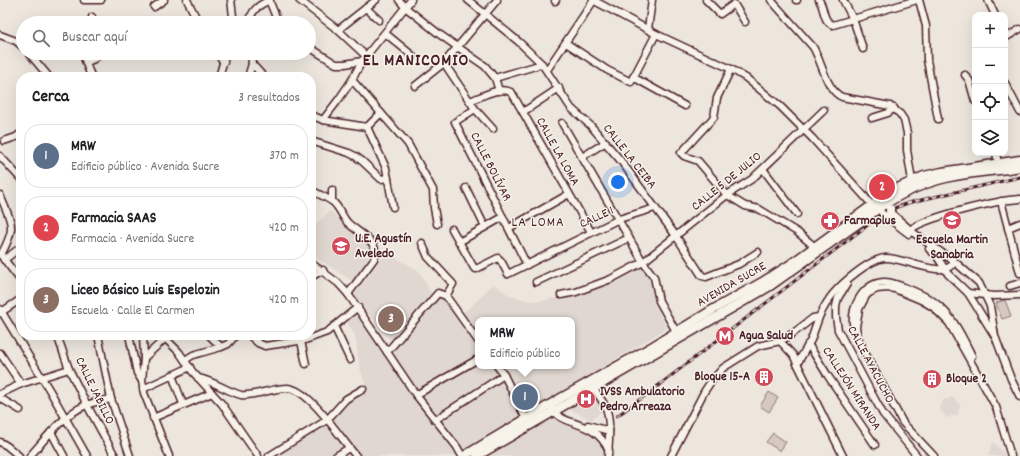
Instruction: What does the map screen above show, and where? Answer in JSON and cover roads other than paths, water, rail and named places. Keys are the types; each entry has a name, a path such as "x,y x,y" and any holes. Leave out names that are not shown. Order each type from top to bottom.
{"main road":[{"name":"AVENIDA SUCRE","path":"463,456 526,420 594,389 678,335 714,309 764,281 814,246 884,211 893,191 912,181 942,172 1020,160"},
{"path":"884,211 895,197 914,188 950,177 1020,167"},
{"name":"AVENIDA SUCRE","path":"477,456 552,408 678,335 770,286 863,220 884,211"}],"street":[{"path":"84,0 101,0"},
{"path":"154,7 164,0"},
{"path":"187,0 195,16"},
{"path":"231,0 233,16"},
{"path":"252,16 254,10 270,0 276,16"},
{"path":"301,2 309,0"},
{"path":"338,30 376,0"},
{"path":"399,0 405,7 458,48 485,66 495,78 499,91 489,93 470,101"},
{"path":"323,120 340,99 364,58 411,0"},
{"name":"CALLE LA CEIBA","path":"468,0 484,15 519,42 542,64 571,108 606,142 676,236 700,274 706,277 739,264 758,252"},
{"path":"415,86 444,64 497,0"},
{"path":"547,70 594,0 656,34 731,69 762,90 803,129 864,197 884,211 933,252 948,274 968,293 995,336"},
{"path":"648,29 652,0"},
{"path":"706,0 720,14 734,4 745,22"},
{"path":"771,0 813,47 818,55 832,90 837,95 890,106 900,114 906,127 908,138 907,150 912,181"},
{"path":"819,0 826,18 830,24 835,25 918,0 926,26 927,60 938,119"},
{"path":"843,0 853,19 863,49"},
{"path":"988,0 994,12"},
{"path":"301,2 338,30 364,58"},
{"path":"366,8 379,20"},
{"path":"1008,36 1020,29"},
{"path":"385,33 413,56"},
{"path":"632,79 656,34"},
{"path":"0,35 16,41"},
{"path":"566,43 607,70 632,79 685,106"},
{"path":"316,51 336,64 345,64 364,58"},
{"path":"37,60 46,72"},
{"path":"89,72 87,69 87,62 92,60"},
{"path":"250,72 252,60"},
{"path":"221,72 224,62"},
{"path":"252,64 259,72"},
{"name":"CALLE BOLÍVAR","path":"444,64 475,109 493,129"},
{"path":"495,78 542,64"},
{"path":"731,69 717,98 714,117 681,153 684,156 698,161 727,195 745,206 759,209 797,232 814,246"},
{"path":"965,75 969,80 972,90"},
{"path":"352,80 408,144 434,191 434,208 437,224"},
{"path":"1006,84 1020,112"},
{"path":"523,112 558,88"},
{"name":"CALLE LA LOMA","path":"499,91 508,91 512,93 568,194 591,232"},
{"path":"872,118 888,113 894,108"},
{"name":"CALLE BOLÍVAR","path":"475,109 455,122 527,265"},
{"name":"CALLE 5 DE JULIO","path":"561,295 576,292 611,279 643,262 727,195 752,179 824,110"},
{"path":"367,127 381,113"},
{"path":"316,118 367,127"},
{"path":"562,123 643,262 654,277 659,301 678,335"},
{"path":"367,127 384,162 393,207"},
{"path":"4,141 16,137"},
{"path":"582,157 606,142"},
{"path":"316,143 349,153 362,161 381,179 388,178"},
{"path":"0,156 16,174"},
{"path":"997,156 998,163"},
{"path":"763,169 797,214"},
{"path":"466,188 485,227"},
{"path":"332,190 332,201"},
{"path":"316,193 332,201 348,223 373,244 376,252 374,259 348,294"},
{"path":"509,228 568,194"},
{"path":"0,195 12,225 10,238 2,256"},
{"path":"908,231 926,220 1001,201 1020,198"},
{"path":"1001,201 1020,273"},
{"name":"CALLE 1","path":"459,242 475,269 498,258 508,274 619,219 654,208"},
{"path":"452,229 459,242 503,217"},
{"path":"1008,228 1020,223"},
{"path":"908,231 955,262 976,278 990,306 995,336 1011,379 1020,397"},
{"path":"536,282 629,238"},
{"path":"422,243 428,257 453,284 446,296"},
{"path":"2,256 16,250"},
{"path":"2,256 16,275"},
{"path":"797,364 814,332 822,310 833,294 871,262 886,257 926,267 944,268 950,267 955,262"},
{"path":"316,266 338,283 348,294 416,395 463,456"},
{"path":"316,274 323,270"},
{"name":"CALLE AYACUCHO","path":"851,278 837,301 836,317 838,330 883,414 917,456"},
{"path":"1010,286 1020,282"},
{"path":"934,456 903,423 865,353 857,332 856,320 859,308 863,300 873,290 891,288 927,303 938,311 950,324 998,411 1010,455"},
{"path":"387,352 438,293 446,296 475,337"},
{"path":"968,293 994,296 1020,295"},
{"path":"16,302 1,311 16,336"},
{"path":"316,336 334,326 358,308"},
{"path":"671,456 704,392 718,372 728,364 758,346 780,341 812,318 819,317"},
{"path":"334,326 350,360"},
{"path":"19,340 87,456"},
{"name":"CALLE JABILLO","path":"59,340 87,405 115,456"},
{"path":"99,340 111,399 130,456"},
{"path":"130,340 137,373 142,382"},
{"path":"143,340 143,389 169,456"},
{"path":"144,358 165,340"},
{"path":"170,340 198,378 222,404 258,456"},
{"path":"214,340 221,348"},
{"path":"184,360 193,355 221,348 232,340"},
{"path":"255,340 265,346 304,340"},
{"path":"301,341 306,364"},
{"path":"780,341 793,355 843,456"},
{"name":"CALLEJÓN MIRANDA","path":"808,344 874,445"},
{"path":"0,353 21,384"},
{"path":"416,395 475,361"},
{"path":"143,389 190,367"},
{"path":"0,394 21,384 70,368"},
{"path":"499,369 504,375 526,420"},
{"path":"172,375 183,404"},
{"path":"435,420 504,375"},
{"path":"198,378 240,395 284,388 297,390 309,398 356,456"},
{"path":"269,456 327,420 346,399 363,389"},
{"path":"594,389 607,409 609,433 608,454"},
{"path":"153,418 212,393"},
{"path":"0,398 20,410"},
{"path":"30,456 51,432 66,418 87,405 111,399"},
{"path":"552,408 556,414 568,420 609,433"},
{"path":"582,425 599,436 606,446 608,454"},
{"path":"51,432 64,456"},
{"path":"599,436 603,437 609,433"},
{"path":"0,442 8,446 19,456"},
{"path":"336,456 349,448"}],"railway":[{"path":"617,416 882,214 908,203 1020,177"}],"place":[{"name":"Farmacia SAAS","path":"882,187"},
{"name":"Escuela Martin Sanabria","path":"952,220"},
{"name":"Farmaplus","path":"830,221"},
{"name":"U.E. Agustín Aveledo","path":"341,246"},
{"name":"Liceo Básico Luis Espelozin","path":"391,319"},
{"name":"Agua Salud","path":"725,336"},
{"name":"Bloque 15-A","path":"764,377"},
{"name":"Bloque 2","path":"932,379"},
{"name":"MRW","path":"525,397"},
{"name":"IVSS Ambulatorio Pedro Arreaza","path":"586,399"}],"district":[{"name":"EL MANICOMIO","path":"416,62"},
{"name":"LA LOMA","path":"538,223"}]}
